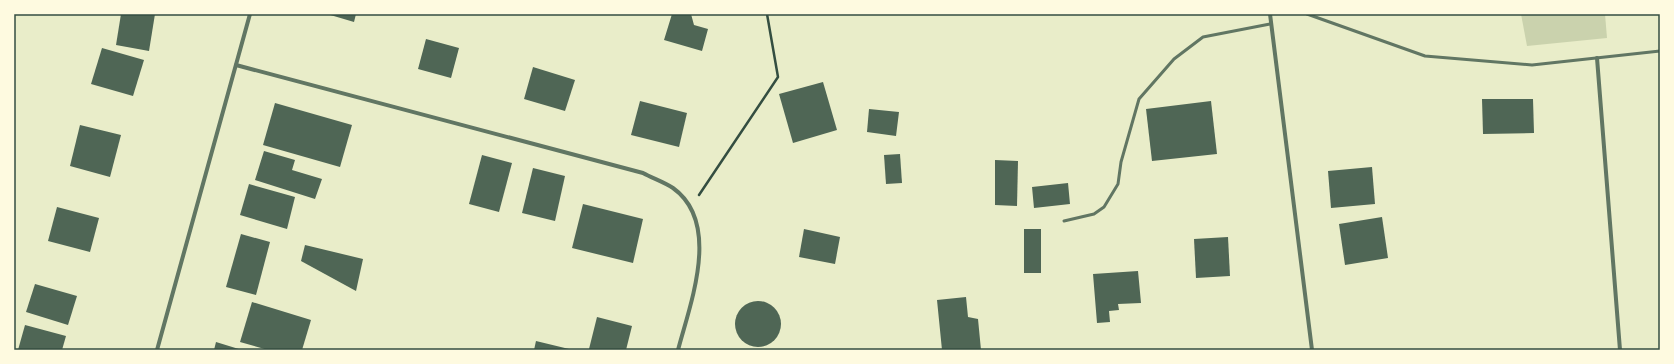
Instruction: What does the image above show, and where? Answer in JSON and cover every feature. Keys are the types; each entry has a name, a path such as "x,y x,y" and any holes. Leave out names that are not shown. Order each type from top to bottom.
{"street":[{"path":"157,350 250,14"},
{"path":"1270,14 1270,24 1312,350"},
{"path":"1597,58 1620,350"},
{"path":"236,65 643,173 673,188 690,207 698,230 700,255 691,303 678,350"}],"lane":[{"path":"1307,14 1425,56 1532,65 1660,51"},
{"path":"1064,221 1094,214 1104,207 1118,184 1121,162 1139,98 1174,60 1203,37 1270,24"}],"path":[{"path":"690,207 778,77 767,14"}],"green space":[{"path":"1521,14 1605,14 1607,38 1527,46"}],"building":[{"path":"121,14 155,14 149,51 116,45"},
{"path":"327,14 356,14 354,22"},
{"path":"672,14 691,14 694,25 708,29 702,51 664,40"},
{"path":"426,39 459,48 451,78 418,69"},
{"path":"102,48 144,60 133,96 91,84"},
{"path":"533,67 575,80 565,111 524,99"},
{"path":"823,82 837,130 793,143 779,94"},
{"path":"1482,99 1533,99 1534,133 1483,134"},
{"path":"640,101 687,113 679,147 631,135"},
{"path":"1211,101 1217,154 1152,161 1146,109"},
{"path":"275,103 352,125 340,167 263,145"},
{"path":"869,109 899,112 896,136 867,132"},
{"path":"80,125 121,135 110,177 70,166"},
{"path":"264,151 295,160 292,170 322,179 315,199 255,180"},
{"path":"900,154 902,183 886,184 884,155"},
{"path":"482,155 512,163 499,212 469,204"},
{"path":"995,160 1018,161 1017,206 995,205"},
{"path":"1372,167 1375,204 1331,208 1328,171"},
{"path":"533,168 565,176 555,221 522,213"},
{"path":"1068,183 1070,204 1034,208 1032,187"},
{"path":"249,184 295,197 287,229 240,215"},
{"path":"583,204 643,219 633,263 572,248"},
{"path":"57,207 99,218 90,252 48,241"},
{"path":"1382,217 1388,258 1345,265 1339,224"},
{"path":"804,229 840,237 835,264 799,257"},
{"path":"1024,229 1041,229 1041,273 1024,273"},
{"path":"241,234 270,242 256,295 226,287"},
{"path":"1228,237 1230,276 1196,278 1194,239"},
{"path":"305,245 363,259 356,291 301,261"},
{"path":"1138,271 1141,303 1118,304 1119,310 1109,311 1110,322 1097,323 1093,274"},
{"path":"35,284 77,296 68,325 26,312"},
{"path":"966,297 968,317 978,319 981,350 942,350 937,300"},
{"path":"758,301 771,305 777,311 781,324 777,337 771,343 758,347 745,343 739,337 735,324 739,311 745,305"},
{"path":"252,302 311,320 302,350 268,350 240,342"},
{"path":"597,317 632,326 626,350 589,349"},
{"path":"25,325 66,336 62,350 18,350"},
{"path":"536,341 569,349 569,350 534,350"},
{"path":"216,342 242,350 214,350"}]}
